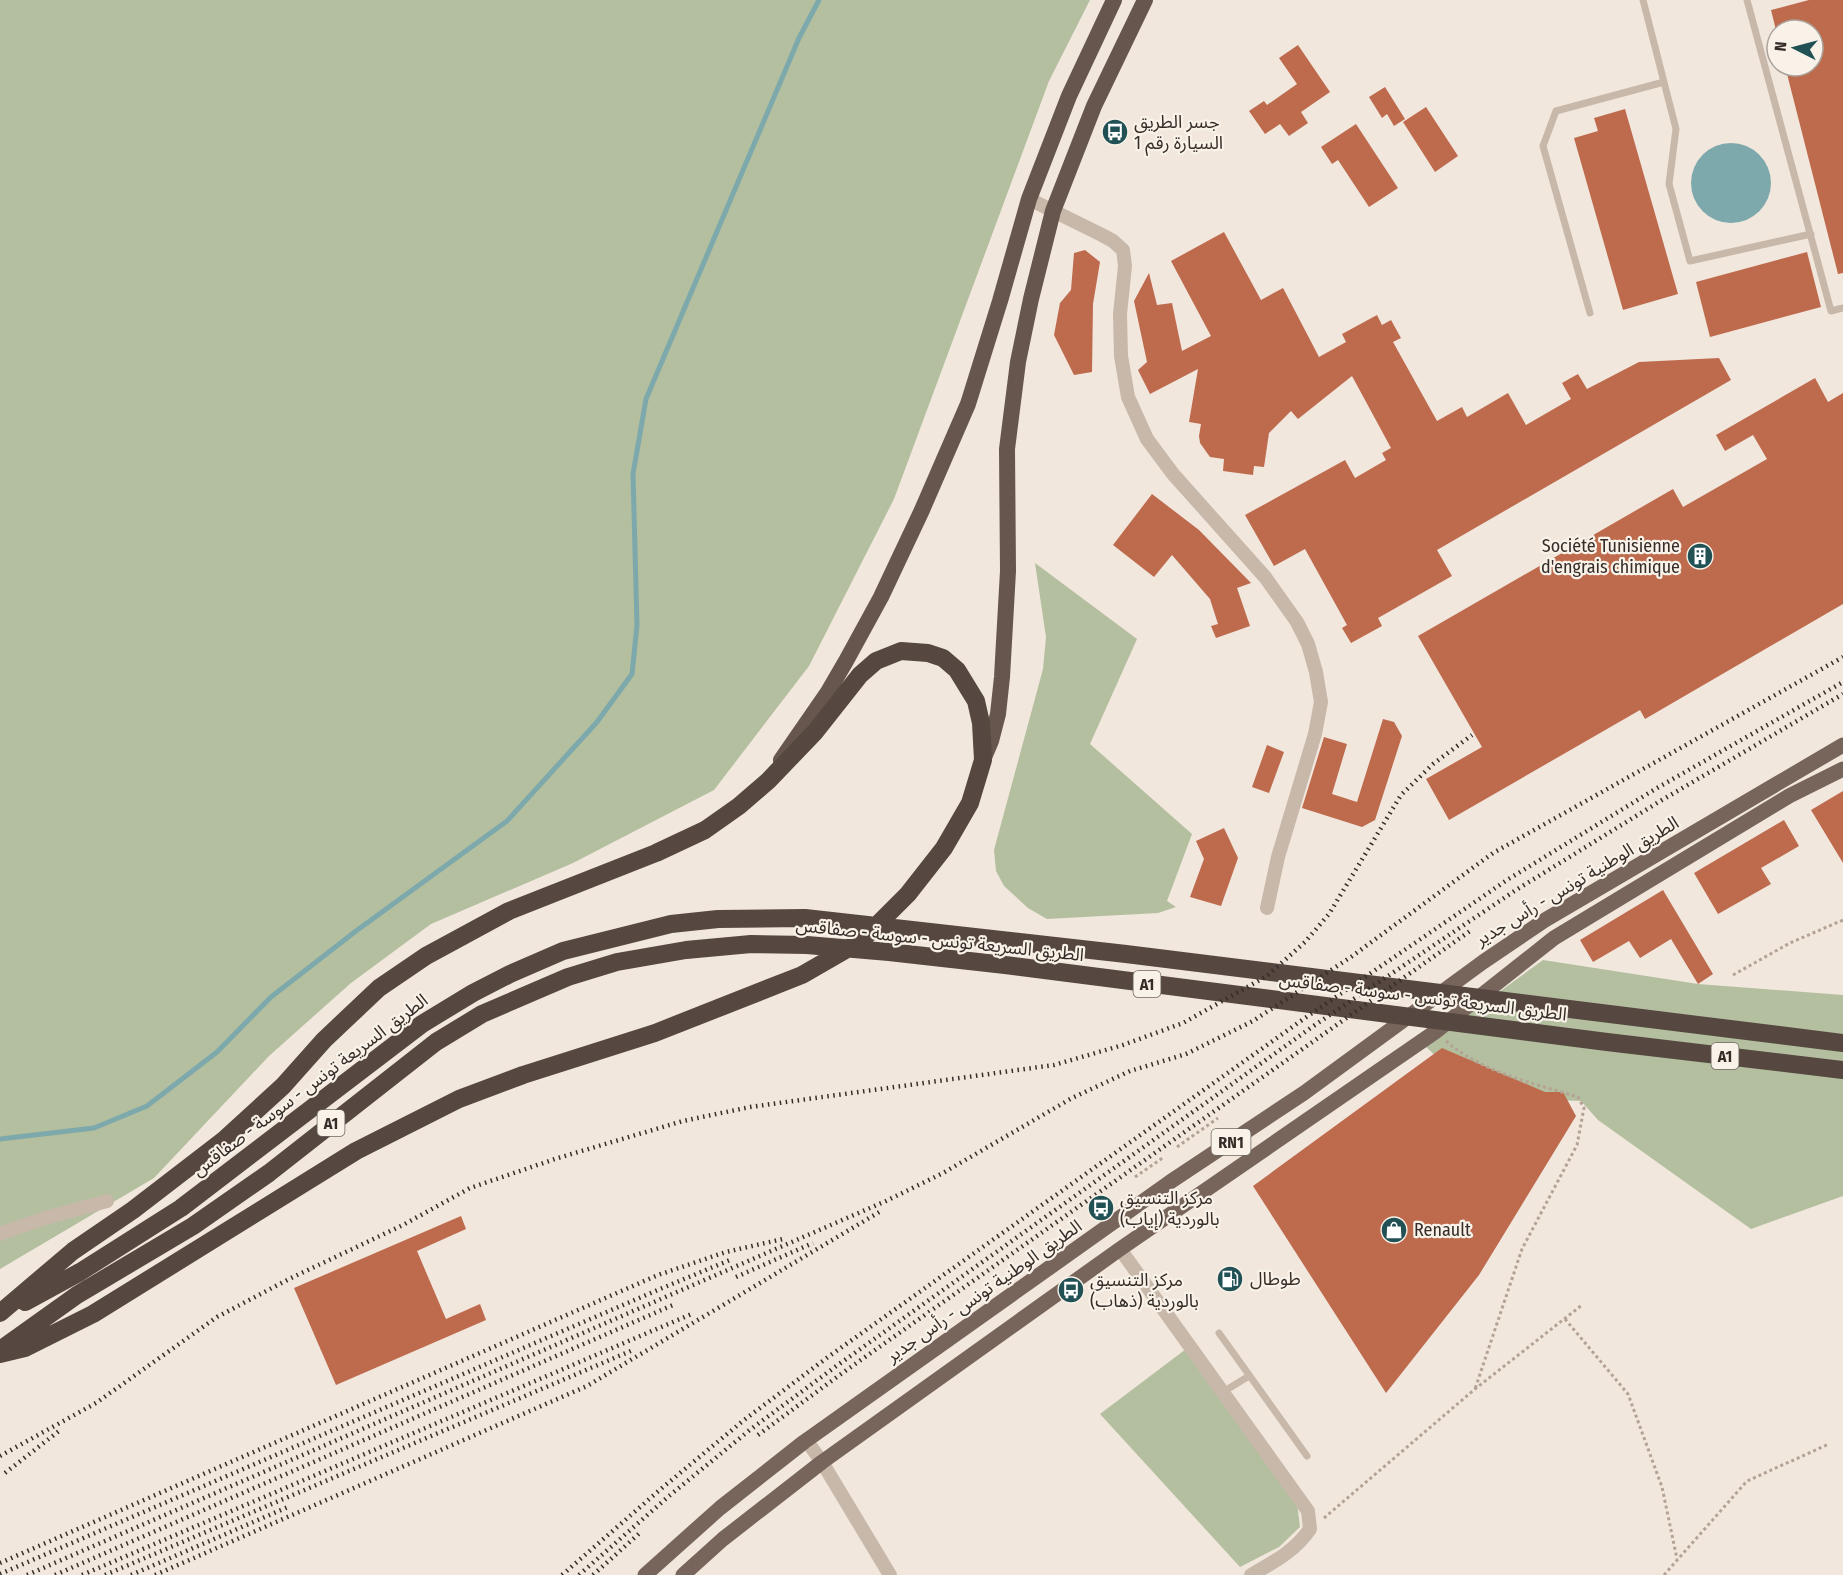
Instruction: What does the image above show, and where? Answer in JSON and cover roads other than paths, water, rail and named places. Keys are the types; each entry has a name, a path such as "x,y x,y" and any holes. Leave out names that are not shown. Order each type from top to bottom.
{"highway":[{"path":"768,781 846,661 881,597 922,510 968,404 1029,199 1069,96 1114,0"},
{"path":"0,1352 25,1348 93,1314 356,1151 459,1099 523,1075 655,1033 792,979 861,940 908,894 944,848 970,803 991,741 998,714 1002,677 1008,571 1007,449 1012,405 1029,309 1053,211 1094,106 1145,0"},
{"path":"0,1315 73,1251 133,1210 224,1140 283,1086 324,1040 379,988 426,956 509,911 656,854 705,830 739,806 768,781 815,732 860,675 876,661 901,651 928,653 943,658 957,670 976,701 981,723 983,760"},
{"name":"الطريق السريعة تونس - سوسة - صفاقس","path":"0,1315 80,1272 181,1208 422,1024 473,993 563,951 671,924 718,919 805,918 1126,954 1843,1043"},
{"name":"الطريق السريعة تونس - سوسة - صفاقس","path":"0,1352 77,1295 193,1226 260,1179 436,1042 482,1014 568,976 618,962 686,950 751,944 807,945 889,952 1843,1070"}],"main road":[{"name":"الطريق الوطنية تونس - رأس جدير","path":"645,1575 720,1508 806,1440 1170,1182 1304,1093 1510,944 1545,920 1843,746"},
{"name":"الطريق الوطنية تونس - رأس جدير","path":"683,1575 723,1539 822,1462 1120,1249 1436,1032 1554,938 1789,796 1843,769"}],"street":[{"path":"1029,199 1102,235 1123,250 1125,267 1120,314 1121,356 1128,398 1147,439 1173,474 1265,577 1297,622 1308,645 1321,702 1315,734 1278,856 1267,908"},
{"path":"0,1234 42,1219 107,1201"},
{"path":"1120,1249 1308,1511 1310,1529 1301,1542 1285,1555 1251,1575"},
{"path":"806,1440 822,1462 890,1575"}],"lane":[{"path":"1643,0 1676,129 1669,184 1690,261 1811,234"},
{"path":"1747,0 1831,311 1843,308"},
{"path":"1590,313 1544,146 1556,111 1664,82"},
{"path":"1218,1333 1307,1456"},
{"path":"1223,1392 1249,1376"}],"water":[{"path":"1731,143 1746,146 1759,155 1768,168 1771,183 1768,198 1759,211 1746,220 1731,223 1716,220 1703,211 1694,198 1691,183 1694,168 1703,155 1716,146"}],"waterway":[{"path":"0,1139 94,1128 147,1106 217,1052 271,997 356,931 507,821 597,722 632,674 637,625 633,474 646,399 799,38 819,0"}],"railway":[{"path":"27,1575 886,1201 943,1173 1072,1098 1130,1071 1186,1054 1253,1021 1351,957 1493,853 1843,657"},
{"path":"562,1575 744,1420 828,1357 1305,1018 1507,880 1657,788 1843,682"},
{"path":"579,1575 669,1496 751,1429 1312,1027 1516,890 1662,800 1843,694"},
{"path":"0,1456 96,1403 217,1317 291,1278 403,1225 470,1188 558,1158 683,1121 750,1107 1054,1065 1123,1045 1183,1023 1267,976 1305,942 1329,914 1401,795 1433,764 1472,735"},
{"path":"758,1435 841,1374 1470,931"},
{"path":"155,1575 587,1386 881,1211"},
{"path":"0,1563 658,1275 726,1252 783,1239"},
{"path":"736,1277 813,1243"},
{"path":"0,1574 730,1260"},
{"path":"55,1575 673,1305"},
{"path":"82,1575 694,1313"},
{"path":"105,1575 633,1350"},
{"path":"5,1473 59,1431"},
{"path":"131,1575 288,1507"},
{"path":"593,1575 642,1531"}],"place":[{"name":"جسر الطريق السيارة رقم 1","path":"1115,132"},
{"name":"Société Tunisienne d'engrais chimique","path":"1700,556"},
{"name":"مركز التنسيق بالوردية (إياب)","path":"1101,1208"},
{"name":"Renault","path":"1394,1230"},
{"name":"طوطال","path":"1230,1279"},
{"name":"مركز التنسيق بالوردية (ذهاب)","path":"1071,1290"}]}
